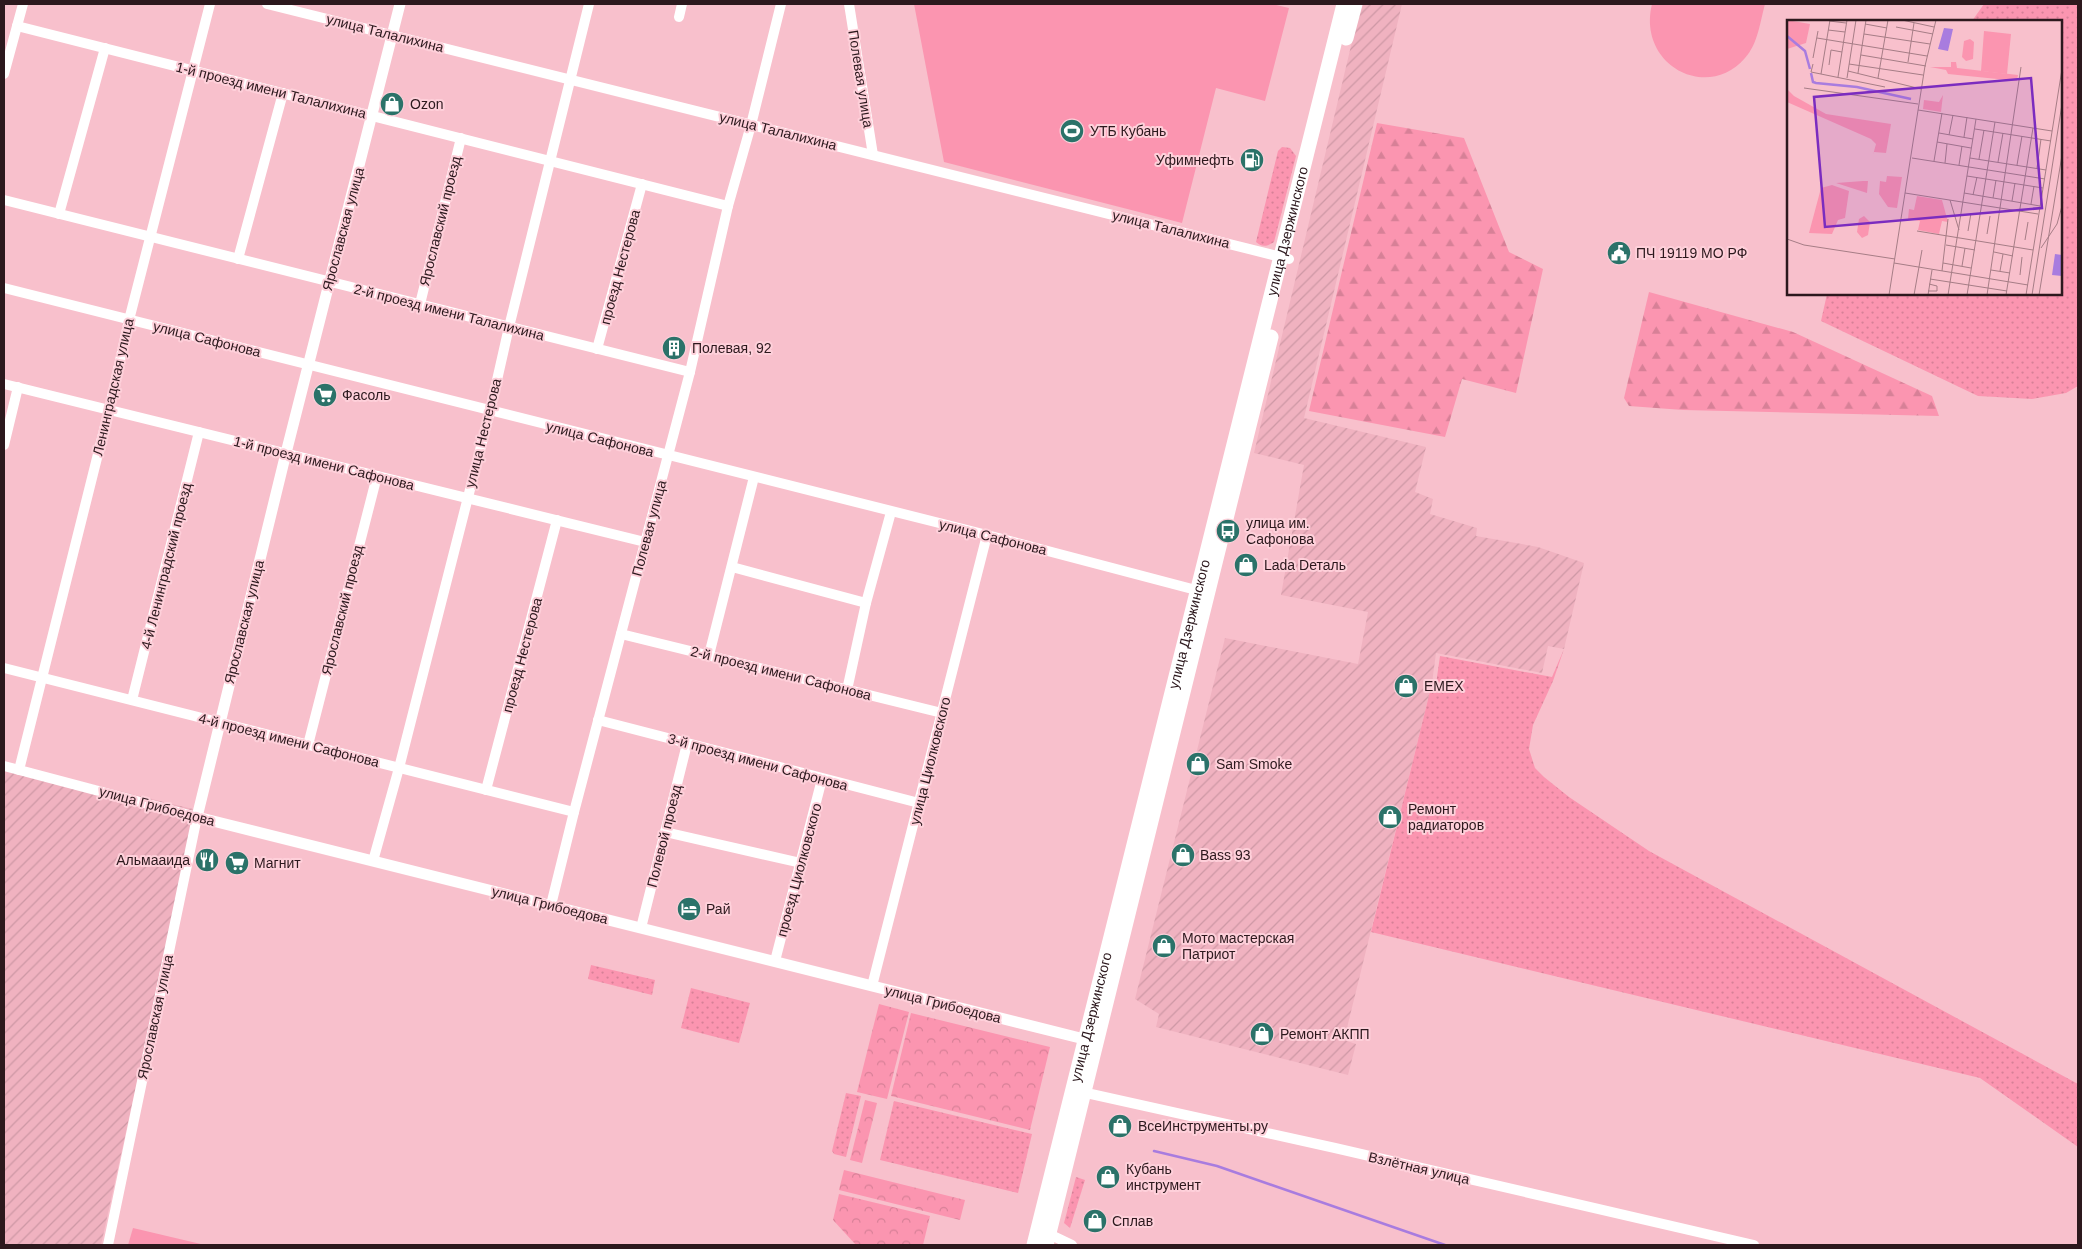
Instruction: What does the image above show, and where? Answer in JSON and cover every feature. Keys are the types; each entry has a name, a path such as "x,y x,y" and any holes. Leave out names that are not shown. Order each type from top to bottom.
{"main road":[{"name":"улица Дзержинского","path":"1034,1245 1091,1041 1243,456 1285,258 1344,4"},
{"name":"улица Дзержинского","path":"1048,1240 1084,1090 1091,1041 1196,590 1355,4"}],"street":[{"path":"4,74 23,4"},
{"name":"Ленинградская улица","path":"19,770 109,410 129,320 210,4"},
{"name":"улица Талалихина","path":"267,4 1285,258"},
{"name":"Ярославская улица","path":"108,1245 197,816 219,722 400,4"},
{"name":"улица Нестерова","path":"373,861 399,768 490,411 508,327 589,4"},
{"path":"679,17 682,4"},
{"name":"Полевая улица","path":"551,905 620,634 690,372 728,206 751,125 781,4"},
{"name":"Полевая улица","path":"849,4 873,155"},
{"name":"1-й проезд имени Талалихина","path":"17,26 728,206"},
{"path":"59,214 105,48"},
{"path":"238,259 283,93"},
{"name":"Ярославский проезд","path":"420,304 461,138"},
{"name":"проезд Нестерова","path":"597,349 642,184"},
{"name":"2-й проезд имени Талалихина","path":"4,200 690,372"},
{"name":"улица Сафонова","path":"4,288 987,535 1196,590"},
{"name":"1-й проезд имени Сафонова","path":"4,384 645,542"},
{"path":"4,445 18,387"},
{"name":"4-й Ленинградский проезд","path":"132,700 199,432"},
{"name":"Ярославский проезд","path":"308,745 377,476"},
{"path":"708,655 754,477"},
{"path":"847,690 866,603 891,512"},
{"name":"проезд Нестерова","path":"486,790 557,520"},
{"name":"улица Циолковского","path":"872,986 987,535"},
{"path":"732,567 866,603"},
{"name":"2-й проезд имени Сафонова","path":"620,634 942,713"},
{"name":"4-й проезд имени Сафонова","path":"4,668 574,812"},
{"name":"3-й проезд имени Сафонова","path":"598,720 919,804"},
{"name":"Полевой проезд","path":"641,928 687,744"},
{"name":"улица Грибоедова","path":"4,766 373,861 1091,1041"},
{"name":"проезд Циолковского","path":"774,961 822,778"},
{"path":"665,832 801,863"},
{"name":"Взлётная улица","path":"1084,1090 1091,1094 1345,1150 1754,1245"},
{"path":"1048,1240 1072,1245"}],"shaded area":[{"path":"1361,4 1402,4 1304,418 1426,447 1415,492 1433,499 1430,514 1477,528 1476,536 1538,547 1584,563 1564,649 1548,646 1542,673 1436,653 1432,683 1344,1040 1356,1044 1348,1075 1156,1027 1159,1014 1135,999 1225,638 1358,664 1368,612 1281,595 1304,465 1254,453"},
{"path":"4,763 197,810 101,1245 4,1245"}],"green space":[{"name":"УТБ Кубань","path":"914,4 1272,4 1289,8 1265,101 1216,88 1182,223 944,162"},
{"path":"1652,4 1765,4 1758,33 1753,46 1745,58 1729,71 1712,77 1695,76 1679,70 1665,59 1655,44 1650,26"},
{"path":"1984,4 2078,4 2078,386 2066,393 2032,399 1978,396 1821,321 1827,295 2062,295 2062,20 1973,20"},
{"path":"1377,123 1464,138 1509,252 1543,269 1516,393 1462,379 1445,437 1309,411"},
{"path":"1282,147 1290,148 1296,156 1274,242 1263,246 1256,242 1278,151"},
{"path":"1649,292 1793,332 1932,396 1939,416 1683,410 1629,406 1624,398"},
{"path":"1564,649 1553,681 1533,725 1529,749 1535,768 1544,777 1569,797 1649,851 2078,1084 2078,1147 1980,1078 1371,932 1432,683 1436,684 1440,656 1552,677"},
{"path":"591,965 655,980 652,995 588,979"},
{"path":"691,988 750,1003 739,1043 681,1028"},
{"path":"879,1004 909,1012 887,1099 857,1092"},
{"path":"911,1013 1050,1047 1030,1130 891,1096"},
{"path":"846,1093 861,1096 846,1157 834,1154 832,1151"},
{"path":"865,1100 877,1103 862,1163 850,1160"},
{"path":"894,1101 1032,1134 1018,1193 880,1160"},
{"path":"844,1170 965,1200 960,1220 839,1190"},
{"path":"1076,1177 1085,1180 1070,1228 1064,1223"},
{"path":"839,1194 930,1216 923,1245 856,1245 833,1220"},
{"path":"133,1228 205,1245 128,1245"}],"waterway":[{"path":"1154,1151 1217,1166 1445,1245"}],"place":[{"name":"Ozon","path":"392,104"},
{"name":"УТБ Кубань","path":"1072,131"},
{"name":"Уфимнефть","path":"1252,160"},
{"name":"ПЧ 19119 МО РФ","path":"1619,253"},
{"name":"Полевая, 92","path":"674,348"},
{"name":"Фасоль","path":"325,395"},
{"name":"улица им. Сафонова","path":"1228,531"},
{"name":"Lada Dеталь","path":"1246,565"},
{"name":"EMEX","path":"1406,686"},
{"name":"Sam Smoke","path":"1198,764"},
{"name":"Ремонт радиаторов","path":"1390,817"},
{"name":"Bass 93","path":"1183,855"},
{"name":"Альмааида","path":"207,860"},
{"name":"Магнит","path":"237,863"},
{"name":"Рай","path":"689,909"},
{"name":"Мото мастерская Патриот","path":"1164,946"},
{"name":"Ремонт АКПП","path":"1262,1034"},
{"name":"ВсеИнструменты.ру","path":"1120,1126"},
{"name":"Кубань инструмент","path":"1108,1177"},
{"name":"Сплав","path":"1095,1221"}]}
